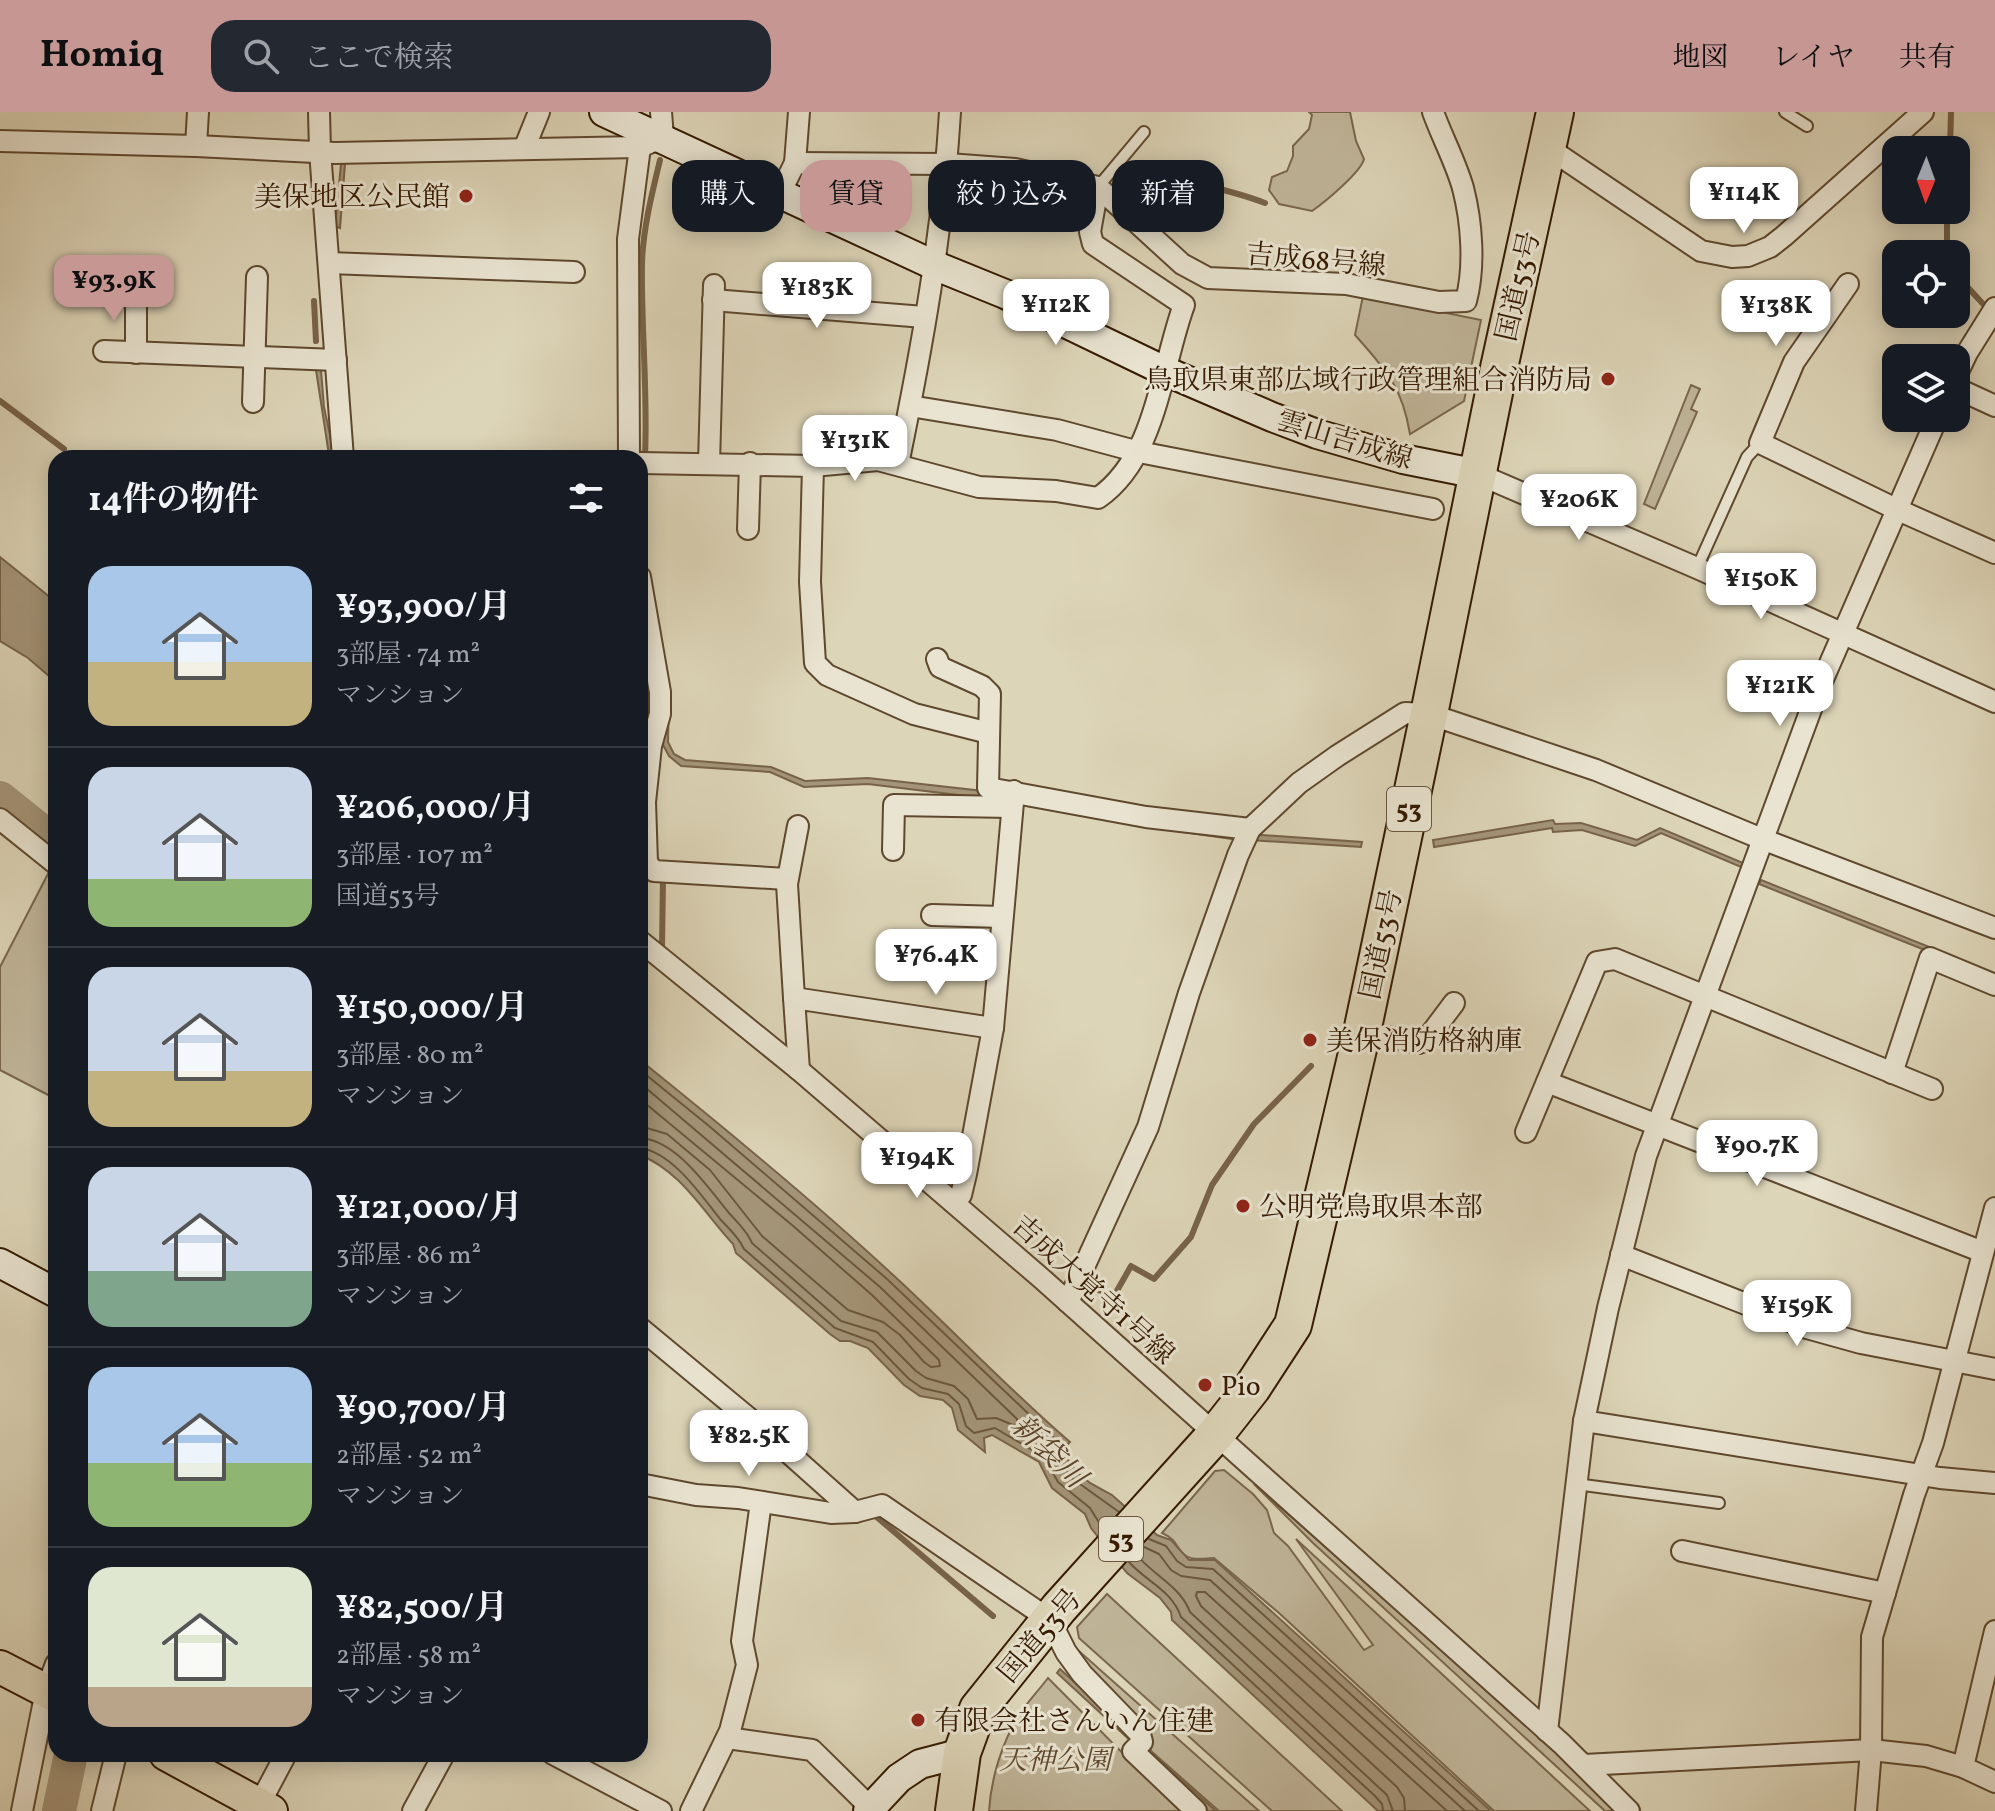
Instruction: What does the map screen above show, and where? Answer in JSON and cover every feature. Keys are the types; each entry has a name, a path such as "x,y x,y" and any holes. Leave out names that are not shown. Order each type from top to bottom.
{"highway":[{"name":"国道53号","path":"954,1811 962,1753 978,1709 1055,1614 1215,1435 1252,1388 1293,1325 1362,1032 1555,112"}],"main road":[{"path":"0,1667 48,1682"},
{"path":"181,1762 265,1808"}],"street":[{"path":"196,146 198,112"},
{"path":"319,112 342,450"},
{"path":"524,149 539,112"},
{"path":"784,185 795,163 799,112"},
{"path":"948,160 950,112"},
{"name":"吉成68号線","path":"1098,187 1182,264 1203,276 1346,284 1439,302 1466,301 1470,273 1468,213 1462,186 1433,112"},
{"path":"1547,147 1689,244 1716,254 1748,256 1770,247 1784,236 1923,112"},
{"name":"雲山吉成線","path":"616,114 712,160"},
{"path":"0,141 320,151 524,149 655,132 628,239 629,450"},
{"path":"795,163 928,164"},
{"path":"1098,187 1090,240 1099,250 1184,305"},
{"name":"雲山吉成線","path":"784,195 936,266 1005,294 1165,371 1317,434 1403,459 1478,474"},
{"path":"898,464 940,232"},
{"path":"329,263 574,272"},
{"path":"648,463 813,466 869,460 898,464 933,477 979,487 1056,491 1098,498 1118,481 1139,452 1187,296 1203,276"},
{"path":"253,402 257,277"},
{"path":"1848,284 1794,362 1760,443 1995,553"},
{"path":"709,463 713,292 924,317"},
{"path":"136,294 136,353"},
{"path":"1970,348 1995,308"},
{"path":"104,351 336,360"},
{"path":"1970,394 1995,406"},
{"path":"910,406 1057,430 1139,452 1433,509"},
{"path":"1547,1731 1584,1421 1621,1255 1656,1126 1817,693 1931,432"},
{"path":"748,529 750,463"},
{"path":"813,466 810,582 817,667 827,675 914,714 989,733"},
{"path":"1478,474 1995,702"},
{"path":"937,659 940,667 988,689 991,699 988,788 1013,799"},
{"path":"648,664 650,686 660,714 651,746 648,774"},
{"path":"1068,1302 1148,1127 1189,993 1250,829 1299,783 1405,713 1429,714 1596,770 1762,839 1995,928"},
{"path":"953,1202 961,1195 966,1174 993,1028 1013,799"},
{"path":"893,850 894,805 1013,799 1250,829"},
{"path":"0,819 48,858"},
{"path":"798,826 787,879 799,1070"},
{"path":"648,864 654,871 663,872 787,879"},
{"path":"932,915 1002,917"},
{"name":"吉成大覚寺1号線","path":"648,947 799,1070 1068,1302 1547,1731 1629,1811"},
{"path":"1892,1073 1930,958 1995,985"},
{"path":"1526,1132 1597,962 1615,959 1932,1089"},
{"path":"794,998 993,1028"},
{"path":"1362,1032 1419,1043 1427,1039 1454,1003"},
{"path":"1547,1082 1983,1252"},
{"path":"1866,1811 1871,1750 1872,1637 1933,1443 1995,1208"},
{"path":"1621,1255 1807,1328 1861,1343 1995,1369"},
{"path":"0,1263 48,1289"},
{"path":"648,1335 763,1430 855,1512"},
{"path":"1584,1421 1921,1475 1995,1483"},
{"path":"648,1486 831,1513 855,1512 882,1505 1055,1614 1066,1652 1082,1674 1140,1734 1142,1742 1133,1751 1196,1811"},
{"path":"691,1811 727,1738 747,1665 742,1641 761,1502"},
{"path":"1682,1551 1885,1593"},
{"path":"1963,1767 1995,1631"},
{"path":"22,1811 48,1704"},
{"path":"727,1738 812,1750 869,1810 899,1778 920,1764 962,1753"},
{"path":"1584,1765 1871,1750 1926,1756 1963,1767 1995,1782"},
{"path":"102,1811 114,1762"},
{"path":"265,1808 283,1762"},
{"path":"413,1811 440,1762"},
{"path":"575,1762 661,1811"}],"lane":[{"path":"1785,112 1807,126"},
{"path":"1098,187 1144,132"},
{"path":"1697,568 1747,457 1760,443"},
{"path":"1576,1484 1719,1503"}],"green space":[{"path":"1309,112 1350,112 1356,141 1364,159 1350,179 1312,211 1279,204 1269,190 1272,177 1287,171 1293,146 1309,129 1312,115"},
{"path":"1363,296 1481,320 1464,401 1410,434 1407,417 1391,380 1355,335"},
{"path":"1691,385 1700,389 1691,409 1697,412 1655,509 1644,504"},
{"path":"48,874 48,1095 0,1070 0,967"},
{"path":"1224,1470 1267,1510 1274,1533 1288,1546 1364,1650 1373,1645 1296,1539 1590,1811 1494,1811 1279,1613 1214,1558 1189,1558 1183,1553 1172,1539 1162,1533 1215,1471"},
{"path":"1254,1484 1529,1727 1618,1811 1605,1811 1313,1543"},
{"path":"1107,1594 1342,1811 1272,1811 1079,1638 1077,1627"},
{"path":"1071,1644 1259,1811 1219,1811 1151,1751 1146,1734 1074,1656"},
{"name":"天神公園","path":"1048,1678 1180,1811 989,1811 995,1773 1008,1736 1023,1709"}],"water":[{"path":"341,164 345,164 340,228 335,226"},
{"path":"316,370 321,370 324,407 333,450 328,450"},
{"path":"0,557 48,596 48,675 0,641"},
{"path":"648,574 669,695 668,742 674,754 685,760 771,767 805,781 868,778 983,791 983,798 868,784 804,787 770,772 681,766 669,756 662,743 648,626"},
{"path":"1046,807 1233,833 1362,842 1361,847 1232,839 1148,827"},
{"path":"1553,820 1555,824 1581,823 1637,840 1660,828 1743,863 1741,867 1661,833 1635,846 1582,830 1553,832 1552,828 1434,847 1433,840"},
{"path":"1761,880 1947,954 1945,958 1759,884"},
{"name":"新袋川","path":"648,1066 861,1246 1070,1442 1061,1451 1078,1473 1112,1495 1157,1535 1171,1540 1189,1560 1215,1560 1491,1811 1378,1811 1172,1620 1171,1612 1160,1598 1127,1573 1091,1528 1085,1514 1052,1488 1039,1462 992,1435 984,1438 985,1452 958,1430 952,1408 943,1400 920,1396 904,1385 868,1348 850,1341 840,1341 830,1334 736,1253 733,1244 691,1194 648,1159"},
{"path":"1060,1669 1136,1738 1132,1742 1057,1673"},
{"path":"1153,1754 1216,1811 1207,1811 1149,1758"}],"waterway":[{"path":"1950,136 1951,112"},
{"path":"645,450 642,264 646,224 660,160"},
{"path":"1224,190 1265,203"},
{"path":"1947,224 1947,240"},
{"path":"1970,290 1985,306"},
{"path":"314,301 316,341"},
{"path":"0,401 64,449"},
{"path":"0,798 48,837"},
{"path":"662,948 663,876"},
{"path":"1088,1286 1114,1296 1131,1266 1154,1279 1191,1237 1212,1185 1254,1124 1311,1066"},
{"path":"872,1513 993,1616"},
{"path":"59,1811 69,1762"}],"place":[{"name":"美保地区公民館","path":"466,196"},
{"name":"鳥取県東部広域行政管理組合消防局","path":"1608,379"},
{"name":"美保消防格納庫","path":"1310,1040"},
{"name":"公明党鳥取県本部","path":"1243,1206"},
{"name":"Pio","path":"1205,1385"},
{"name":"有限会社さんいん住建","path":"918,1720"}]}
